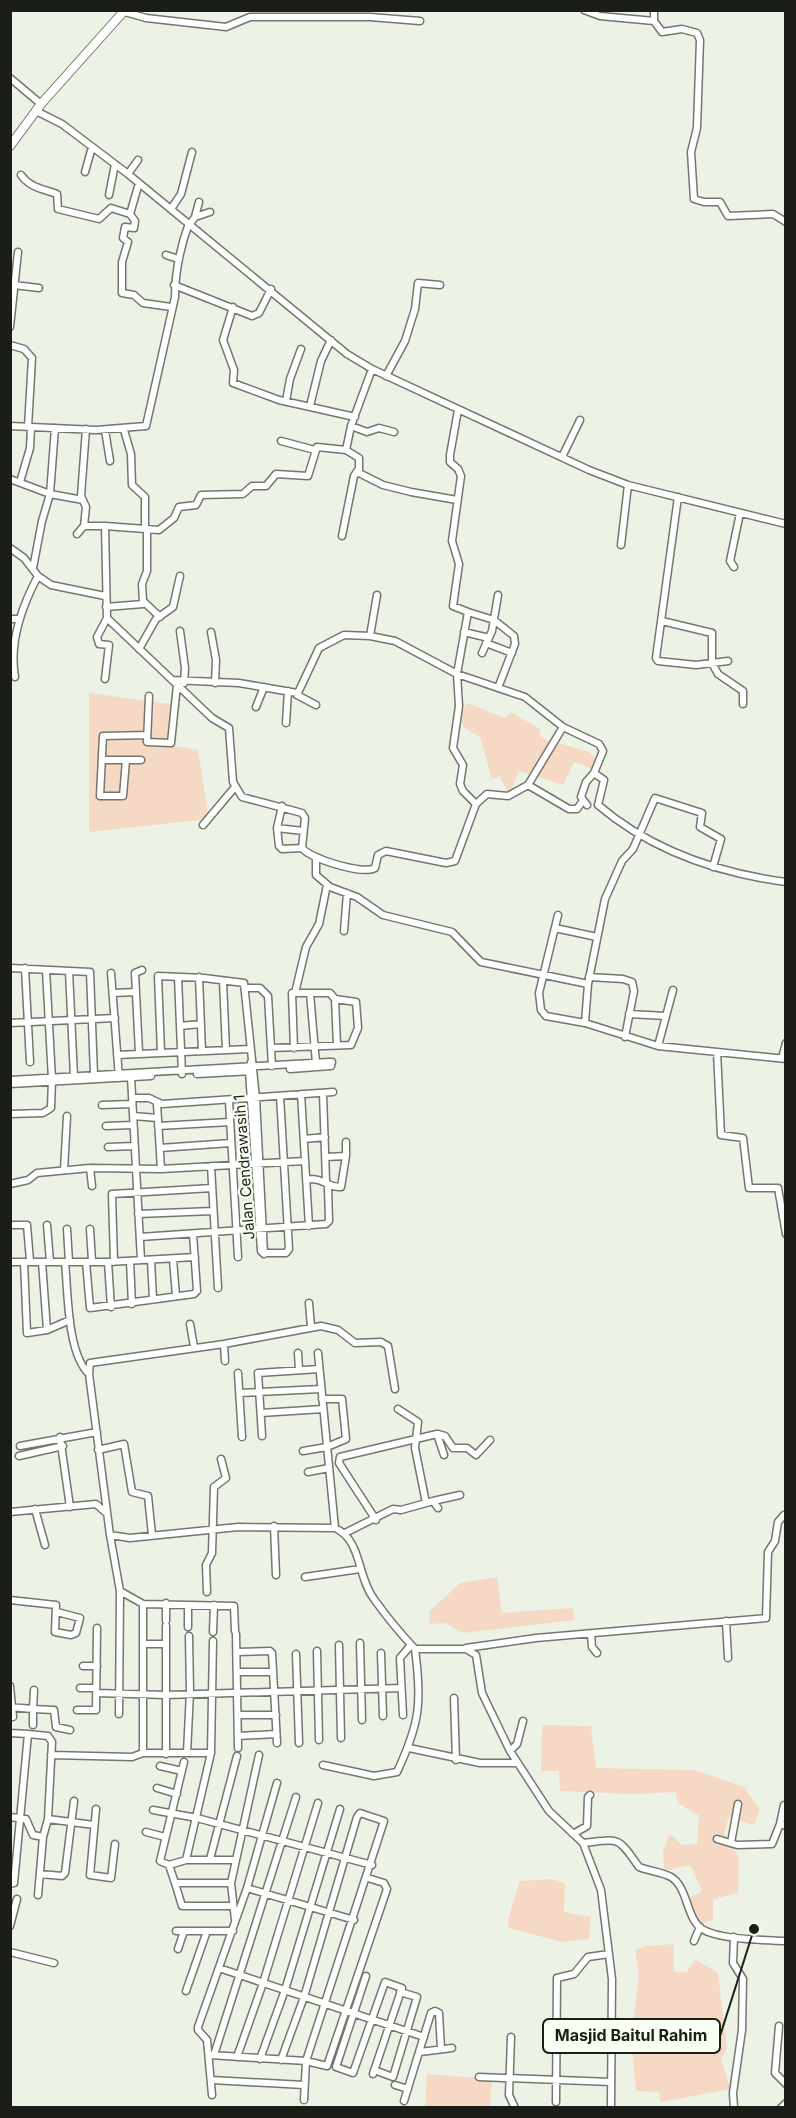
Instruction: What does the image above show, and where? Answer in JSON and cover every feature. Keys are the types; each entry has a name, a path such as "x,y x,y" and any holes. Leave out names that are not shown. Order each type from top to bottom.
{"main road":[{"path":"10,146 38,108 125,11"}],"street":[{"path":"402,19 403,10"},
{"path":"584,10 600,16 654,21"},
{"path":"654,10 654,21 662,32 686,29 697,33 700,40 697,128 691,152 694,199 704,202 720,202 728,216 773,214 786,222"},
{"path":"125,11 146,18 226,27 250,17 370,14 420,21"},
{"path":"10,78 38,108 115,164 132,168 139,183 173,205 189,224 331,340 372,369 458,410 628,485 786,524"},
{"path":"85,172 92,147"},
{"path":"173,205 182,194 192,152"},
{"path":"109,195 115,164"},
{"path":"21,175 25,182 57,194 56,206 61,211 99,219 111,208 130,214 135,221 134,228 125,227 123,238 128,242 122,262 122,293 134,295 143,303 171,307"},
{"path":"130,214 139,183"},
{"path":"10,426 124,430 146,426 171,307 178,259 199,202"},
{"path":"195,217 210,212"},
{"path":"10,327 18,252"},
{"path":"166,255 178,259"},
{"path":"386,376 405,341 416,309 418,283 440,285"},
{"path":"174,285 252,316 257,315 271,289"},
{"path":"13,289 39,288"},
{"path":"233,307 223,340 234,370 233,383 286,401 354,417"},
{"path":"310,406 321,361 331,340"},
{"path":"10,345 24,349 32,358 30,448 20,482"},
{"path":"286,401 294,364 301,349"},
{"path":"346,450 351,426 372,369"},
{"path":"458,410 450,455 450,462 460,472 452,541 459,564 453,606 494,620 514,636 512,653 498,688"},
{"path":"562,457 580,420"},
{"path":"351,426 367,432 379,428 394,432"},
{"path":"33,568 50,494 55,428"},
{"path":"78,534 84,526 86,507 83,500 82,458 86,429"},
{"path":"105,430 110,461"},
{"path":"124,430 131,454 132,485 145,497 147,571 142,584 143,603"},
{"path":"281,441 315,450 322,446 346,450 359,458 342,536"},
{"path":"84,526 161,530 175,517 179,507 196,505 199,496 243,494 252,486 266,486 276,474 308,476 315,450"},
{"path":"358,470 383,485 457,500"},
{"path":"10,479 50,494 83,500"},
{"path":"621,545 628,485"},
{"path":"678,497 657,659 696,665 728,662"},
{"path":"734,567 730,561 740,513"},
{"path":"105,526 107,618 96,637 99,644 109,645 105,679"},
{"path":"10,548 33,568 38,576 51,585 105,596"},
{"path":"15,677 13,655 20,619 38,576"},
{"path":"139,649 148,629 160,616 173,607 180,576"},
{"path":"370,636 377,595"},
{"path":"482,653 494,620 498,595"},
{"path":"106,607 143,603 160,616"},
{"path":"468,612 457,674 459,706 453,747 463,765 460,784 463,791 476,804"},
{"path":"107,618 212,718 229,728 235,787 243,797 302,813 305,818 302,848"},
{"path":"10,619 20,619"},
{"path":"662,621 712,633 712,663 717,674 741,688 744,695 743,704"},
{"path":"180,631 185,668 184,682"},
{"path":"211,632 216,660 215,683"},
{"path":"464,632 512,653"},
{"path":"316,705 298,698 297,693 319,648 344,635 370,636 395,641 457,674 525,697 563,727 603,748 594,773 586,782 581,797 585,804 577,809 569,809 528,785"},
{"path":"174,682 264,687 297,693"},
{"path":"150,696 147,742 171,743 174,682"},
{"path":"256,708 264,687"},
{"path":"286,723 288,691"},
{"path":"282,806 277,828 278,843 282,849 302,848 316,859 364,870 375,868 378,855 386,851 446,863 455,861 476,804 487,794 508,796 528,785 563,727"},
{"path":"126,760 123,796 99,796 103,736 147,735"},
{"path":"102,760 141,760"},
{"path":"594,773 604,780 598,805 641,834 690,859 713,867 746,877 786,882"},
{"path":"203,825 235,787"},
{"path":"585,1023 588,981 605,899 622,861 632,851 641,834 656,797 702,813 700,827 721,839 713,867"},
{"path":"277,828 303,831"},
{"path":"316,859 316,875 327,885 357,897 383,915 452,932 482,962 588,981 623,978 632,982 634,991 625,1037"},
{"path":"295,993 306,947 319,924 327,885"},
{"path":"344,931 347,893"},
{"path":"558,915 539,996 543,1013 549,1017 585,1023 658,1046 702,1053 717,1052 784,1059 786,1043"},
{"path":"555,928 597,937"},
{"path":"10,968 90,972 94,1075"},
{"path":"25,968 30,1062"},
{"path":"10,1114 48,1112 51,1108 50,1022 46,970"},
{"path":"139,1053 135,974 142,970"},
{"path":"69,971 74,1077"},
{"path":"111,974 118,1077"},
{"path":"160,1052 157,977 199,977 243,982 245,988 260,988 268,996 272,1066"},
{"path":"178,977 182,1073"},
{"path":"199,977 202,1051"},
{"path":"223,981 226,1050"},
{"name":"Jalan Cendrawasih 1","path":"245,988 262,1230 266,1253 288,1252 287,1228"},
{"path":"658,1046 673,990"},
{"path":"113,993 136,992"},
{"path":"294,1048 291,994 295,993 330,993 335,999 337,1045"},
{"path":"310,993 316,1063"},
{"path":"271,1048 351,1045 354,1042 357,1028 357,1006 353,1001 335,999"},
{"path":"629,1014 666,1016"},
{"path":"10,1023 114,1018"},
{"path":"180,1026 201,1024"},
{"path":"117,1055 250,1049"},
{"path":"717,1052 721,1136 743,1138 749,1188 778,1188 786,1234"},
{"path":"10,1082 332,1063 315,1067 251,1068"},
{"path":"52,1081 94,1075 118,1077"},
{"path":"131,1076 141,1260"},
{"path":"102,1106 149,1098 157,1104 229,1101 333,1092"},
{"path":"140,1237 262,1230 328,1223 323,1093"},
{"path":"301,1094 309,1226"},
{"path":"280,1096 287,1228"},
{"path":"229,1101 238,1257"},
{"path":"157,1104 161,1169"},
{"path":"64,1170 67,1116"},
{"path":"133,1116 158,1122 230,1122"},
{"path":"106,1126 133,1125"},
{"path":"304,1139 325,1137"},
{"path":"306,1179 327,1184 333,1188 343,1186 346,1142"},
{"path":"160,1148 231,1143"},
{"path":"108,1148 134,1146"},
{"path":"326,1157 346,1156"},
{"path":"10,1184 28,1180 37,1173 64,1170 161,1169 305,1161"},
{"path":"211,1166 218,1288"},
{"path":"90,1168 92,1186"},
{"path":"111,1307 110,1196 114,1193 212,1188"},
{"path":"138,1214 213,1211"},
{"path":"10,1225 27,1225 26,1330 30,1334 47,1330 70,1320"},
{"path":"47,1225 50,1262"},
{"path":"67,1229 70,1320 80,1363 89,1374"},
{"path":"90,1229 90,1308 111,1307 196,1293 193,1234"},
{"path":"10,1262 111,1262 195,1257"},
{"path":"173,1259 176,1296"},
{"path":"151,1260 153,1299"},
{"path":"130,1261 132,1304"},
{"path":"42,1262 47,1330"},
{"path":"309,1303 311,1327"},
{"path":"190,1324 194,1347"},
{"path":"119,1714 120,1591 106,1512 89,1374 90,1363 96,1360 224,1344 321,1326 338,1330 355,1343 381,1342 388,1346 395,1389"},
{"path":"224,1344 225,1361"},
{"path":"298,1353 299,1370"},
{"path":"318,1353 335,1528"},
{"path":"262,1436 259,1373 320,1369"},
{"path":"238,1372 242,1437"},
{"path":"240,1393 321,1389"},
{"path":"303,1451 327,1447 346,1439 342,1400 322,1399"},
{"path":"261,1413 323,1409"},
{"path":"398,1409 418,1422 420,1428 415,1440 422,1490 430,1502 438,1508"},
{"path":"20,1446 97,1432"},
{"path":"438,1434 444,1455"},
{"path":"376,1520 339,1458 438,1434 447,1438 453,1449 467,1448 477,1455 490,1440"},
{"path":"60,1437 70,1507"},
{"path":"98,1450 121,1444 125,1446 132,1492 148,1496 152,1535"},
{"path":"19,1456 63,1446"},
{"path":"207,1592 206,1565 212,1553 214,1487 226,1478 221,1459"},
{"path":"308,1472 329,1468"},
{"path":"345,1533 376,1520 393,1509 401,1510 460,1495"},
{"path":"10,1503 11,1512 96,1504 106,1512"},
{"path":"35,1509 45,1545"},
{"path":"403,1715 400,1658 413,1647 466,1648 536,1638 767,1616 768,1550 775,1541 778,1522 784,1515"},
{"path":"110,1535 123,1538 213,1528 274,1526 335,1528 345,1533 352,1544 372,1598 413,1647 420,1704 409,1748 397,1772 374,1776 323,1765"},
{"path":"274,1526 276,1575"},
{"path":"304,1577 360,1569"},
{"path":"120,1591 143,1604 234,1606 238,1748"},
{"path":"10,1600 56,1605 56,1633 76,1633 80,1618 57,1612"},
{"path":"166,1603 166,1754"},
{"path":"143,1604 143,1753"},
{"path":"188,1605 188,1627"},
{"path":"213,1632 214,1605"},
{"path":"726,1621 728,1658"},
{"path":"76,1710 96,1710 97,1628"},
{"path":"591,1634 592,1647 597,1653"},
{"path":"187,1753 190,1692 189,1636"},
{"path":"186,1860 211,1753 213,1641"},
{"path":"360,1643 362,1719"},
{"path":"143,1644 166,1644"},
{"path":"339,1645 340,1738"},
{"path":"466,1648 476,1655 482,1693 510,1751 549,1811 583,1843 603,1896 612,1979 611,2108"},
{"path":"237,1652 270,1651 273,1654 277,1743"},
{"path":"317,1651 319,1740"},
{"path":"381,1653 383,1716"},
{"path":"296,1654 298,1743"},
{"path":"83,1666 97,1666"},
{"path":"237,1672 273,1672"},
{"path":"10,1686 13,1718"},
{"path":"80,1688 119,1694 166,1695 190,1692 297,1692 318,1689 401,1688"},
{"path":"33,1725 34,1690"},
{"path":"454,1698 456,1760"},
{"path":"12,1707 54,1710 56,1727 70,1730"},
{"path":"238,1715 276,1715"},
{"path":"510,1751 517,1744 523,1721"},
{"path":"10,1733 50,1737 48,1819 43,1837 38,1895"},
{"path":"10,1884 14,1883 28,1734"},
{"path":"238,1736 276,1734"},
{"path":"409,1748 456,1760 480,1763 517,1763"},
{"path":"51,1755 132,1757 143,1753 211,1753"},
{"path":"235,1922 231,1883 259,1755"},
{"path":"210,1859 237,1756"},
{"path":"184,1762 160,1859 164,1864 186,1860 235,1860"},
{"path":"160,1766 182,1771"},
{"path":"212,2095 212,2055 207,2040 198,2030 247,1888 277,1783"},
{"path":"157,1788 177,1794"},
{"path":"573,1834 587,1826 587,1798 590,1795"},
{"path":"212,2055 240,1976 296,1797"},
{"path":"40,1874 64,1875 74,1801"},
{"path":"237,2057 263,1983 318,1803"},
{"path":"731,1843 738,1804"},
{"path":"717,1839 731,1843 772,1844 783,1825 784,1805"},
{"path":"96,1809 90,1875 111,1878 115,1844"},
{"path":"260,2059 285,1990 340,1809"},
{"path":"153,1810 197,1818 372,1865"},
{"path":"281,2060 304,1997 357,1817 365,1813 384,1821 368,1878 306,2061 304,2100"},
{"path":"10,1817 27,1820 33,1835 43,1837"},
{"path":"48,1819 94,1825"},
{"path":"146,1832 165,1837"},
{"path":"583,1843 620,1842 627,1847 639,1867 676,1881 700,1927 734,1937 786,1941"},
{"path":"169,1864 182,1906 233,1906"},
{"path":"368,1878 384,1883 387,1889 336,2067 353,2073 385,1982 402,1988 400,1992 374,2072 393,2077 417,1997 400,1992"},
{"path":"175,1883 231,1883"},
{"path":"247,1888 354,1920"},
{"path":"10,1926 17,1899"},
{"path":"694,1941 700,1927"},
{"path":"176,1931 232,1931"},
{"path":"178,1949 184,1931"},
{"path":"186,1991 207,1931"},
{"path":"734,1937 733,1963 743,1978 742,2030 734,2086 734,2108"},
{"path":"10,1952 54,1963"},
{"path":"555,2102 557,1978 574,1974 588,1957 609,1954"},
{"path":"219,1968 424,2037"},
{"path":"212,2055 306,2061 327,2067 366,1976"},
{"path":"404,2101 431,2013 438,2012 441,2049"},
{"path":"779,2026 775,2073 786,2084"},
{"path":"511,2037 509,2097 515,2108"},
{"path":"420,2052 452,2048"},
{"path":"479,2077 611,2082"},
{"path":"212,2080 304,2085"},
{"path":"395,2085 408,2089"},
{"path":"781,2108 786,2103"}],"shaded area":[{"path":"89,693 171,704 174,746 198,750 209,819 89,832"},
{"path":"468,703 504,718 511,712 540,729 541,738 589,752 597,760 592,769 574,762 563,785 519,771 509,795 500,776 492,779 480,737 463,727 461,713"},
{"path":"497,1577 502,1613 572,1608 575,1620 463,1633 445,1623 430,1624 429,1612 460,1583"},
{"path":"542,1725 591,1726 596,1768 695,1770 744,1787 760,1810 754,1825 729,1817 724,1833 739,1858 738,1893 713,1899 713,1920 691,1926 681,1902 702,1891 690,1865 664,1871 663,1850 670,1834 682,1845 697,1844 699,1816 678,1803 676,1792 634,1794 560,1791 559,1771 541,1771"},
{"path":"553,1879 565,1884 564,1912 591,1917 589,1939 562,1942 509,1928 508,1919 520,1881"},
{"path":"674,1944 674,1972 687,1972 695,1959 718,1973 727,2048 721,2059 731,2089 661,2102 659,2092 636,2091 631,2037 639,1977 635,1950 646,1946"},
{"path":"427,2074 492,2079 490,2107 425,2108"}],"place":[{"name":"Masjid Baitul Rahim","path":"754,1929"}]}
